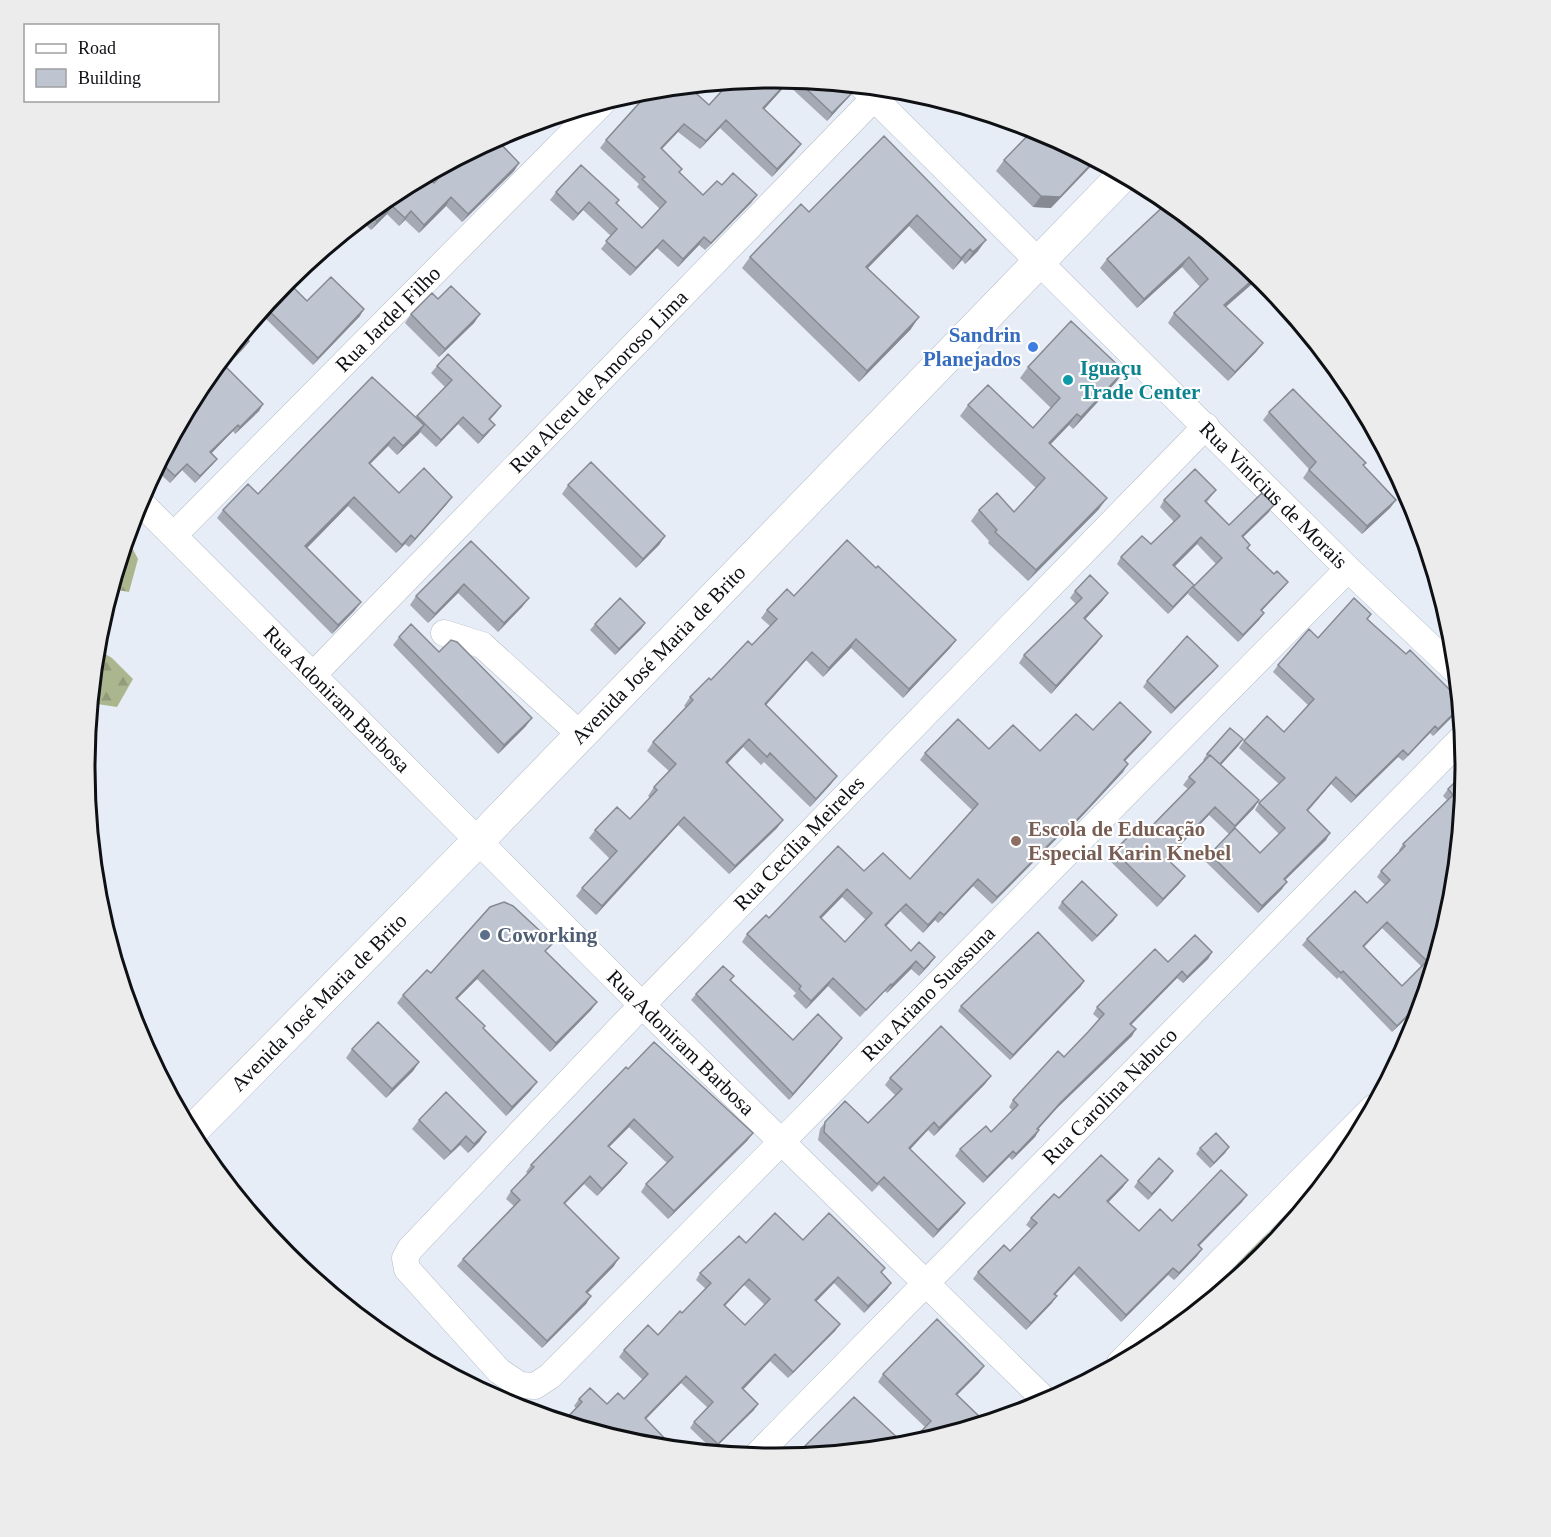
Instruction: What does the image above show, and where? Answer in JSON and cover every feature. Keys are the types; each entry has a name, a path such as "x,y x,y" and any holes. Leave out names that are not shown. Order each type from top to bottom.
{"main road":[{"name":"Avenida José Maria de Brito","path":"198,1125 479,840 1117,181"}],"street":[{"name":"Rua Alceu de Amoroso Lima","path":"314,674 869,95"},
{"name":"Rua Vinícius de Morais","path":"879,97 1040,262 1348,569 1447,663"},
{"name":"Rua Jardel Filho","path":"174,535 590,115"},
{"name":"Rua Cecília Meireles","path":"407,1269 405,1258 410,1249 642,1005 1206,426"},
{"name":"Rua Adoniram Barbosa","path":"147,509 642,1005 1040,1395"},
{"name":"Rua Ariano Suassuna","path":"407,1269 499,1371 520,1385 535,1386 550,1376 1348,569"},
{"path":"444,633 482,645 581,735"},
{"name":"Rua Carolina Nabuco","path":"764,1448 1455,745"},
{"path":"1142,1340 1351,1131"}],"green space":[{"path":"133,549 138,559 129,592 120,590"},
{"path":"106,654 133,679 117,707 99,704"},
{"path":"1275,1229 1235,1269 1245,1254"}],"building":[{"path":"781,88 763,108 801,144 777,169 726,120 706,141 684,124 661,148 682,169 679,172 703,195 717,181 722,185 733,173 757,195 711,243 704,237 683,259 663,240 636,268 606,241 617,229 589,202 578,214 556,192 581,165 619,200 616,203 642,228 666,202 642,179 645,177 606,140 639,103 696,93 709,105 722,91"},
{"path":"807,89 850,93 851,94 832,113"},
{"path":"884,136 986,240 973,252 970,249 961,258 917,215 866,267 919,317 867,371 750,257 801,204 809,212"},
{"path":"1027,137 1089,166 1060,197 1041,196 1004,160"},
{"path":"503,146 519,163 468,214 451,197 424,225 411,211 405,218 393,207"},
{"path":"1161,209 1224,257 1250,282 1224,305 1263,343 1235,372 1174,313 1208,279 1189,257 1144,299 1107,259"},
{"path":"331,277 364,309 318,358 271,313 295,289 307,301"},
{"path":"451,286 480,314 445,349 411,314 432,293 438,299"},
{"path":"1071,321 1124,371 1081,417 1077,414 1049,443 1107,498 1036,570 995,532 997,530 979,510 997,493 1014,512 1045,478 968,405 988,385 1033,428 1060,398 1028,367"},
{"path":"448,354 501,406 489,419 495,425 483,436 463,417 441,440 417,416 452,380 437,366"},
{"path":"227,368 263,404 210,452 217,459 200,476 187,464 175,476 166,468 187,428"},
{"path":"372,377 424,425 403,446 394,437 369,463 399,493 424,468 452,497 415,539 411,535 402,545 354,497 305,546 361,602 338,625 223,510 248,484 258,494"},
{"path":"1293,389 1366,463 1363,465 1396,500 1367,526 1309,470 1316,462 1269,412"},
{"path":"591,462 665,536 643,559 568,485"},
{"path":"1195,469 1216,490 1205,501 1229,525 1262,493 1274,505 1242,536 1250,545 1247,548 1274,574 1277,571 1288,582 1261,610 1264,613 1243,635 1193,587 1222,558 1201,537 1173,565 1194,585 1173,607 1121,557 1142,536 1151,544 1180,516 1164,500"},
{"path":"847,540 956,640 909,689 856,639 829,668 812,652 765,704 837,776 816,799 770,753 767,757 749,739 726,762 783,820 735,866 684,817 602,906 582,888 617,851 595,830 617,807 630,819 657,790 654,787 676,764 653,742 693,700 690,697 709,678 711,680 748,641 752,645 777,619 767,610 787,589 794,596"},
{"path":"471,541 529,598 504,623 464,584 435,614 416,596"},
{"path":"1090,575 1108,593 1084,618 1102,636 1056,686 1024,655 1082,598 1075,591"},
{"path":"620,598 645,623 619,649 595,624"},
{"path":"1354,598 1371,614 1367,619 1406,654 1410,650 1451,691 1453,714 1438,729 1435,726 1408,755 1403,750 1356,796 1336,777 1307,810 1330,833 1284,879 1287,882 1262,906 1210,854 1235,828 1260,853 1285,828 1259,803 1285,778 1244,741 1267,716 1284,732 1314,699 1278,665 1309,629 1318,638"},
{"path":"411,624 439,652 451,640 457,642 532,718 504,745 399,637"},
{"path":"1187,636 1218,666 1175,708 1147,681"},
{"path":"1120,702 1151,732 1124,760 1128,764 1090,806 1071,826 1069,824 997,897 978,879 944,915 940,912 928,925 906,904 885,925 911,951 919,942 935,957 924,969 916,961 866,1010 833,978 811,1001 799,989 801,986 747,934 766,915 769,918 838,846 864,871 883,853 910,879 978,804 925,753 958,719 989,749 1013,725 1040,751 1076,714 1093,730","holes":["847,889 872,913 845,942 820,917"]},
{"path":"1230,728 1243,739 1220,764 1207,754"},
{"path":"1210,755 1259,800 1235,826 1215,807 1166,858 1185,876 1163,899 1114,851 1136,829 1143,835 1195,782 1189,777"},
{"path":"1455,782 1450,857 1427,961 1387,922 1363,946 1402,986 1427,961 1410,1013 1397,1026 1343,971 1341,973 1307,939 1355,891 1367,903 1390,880 1381,871 1405,846 1403,844 1453,795 1448,789"},
{"path":"1082,881 1117,915 1097,936 1062,902"},
{"path":"504,902 513,906 553,943 545,951 597,1002 556,1043 483,970 456,998 537,1082 512,1107 403,995 427,970 431,973 490,907"},
{"path":"1038,932 1084,981 1013,1055 961,1006"},
{"path":"1195,935 1212,952 1187,977 1182,971 1130,1024 1136,1029 1061,1102 1016,1154 1013,1151 987,1177 960,1149 986,1126 991,1132 1018,1105 1013,1100 1058,1051 1064,1057 1088,1032 1104,1014 1097,1007 1155,949 1168,962"},
{"path":"723,966 734,976 730,980 793,1040 818,1014 842,1038 793,1094 696,994"},
{"path":"378,1022 419,1062 392,1089 352,1049"},
{"path":"941,1026 991,1076 939,1128 934,1122 909,1148 965,1203 938,1230 884,1177 877,1184 824,1132 825,1122 845,1101 868,1123 902,1089 890,1078"},
{"path":"654,1042 753,1133 674,1211 646,1184 673,1157 634,1119 608,1146 627,1163 602,1189 590,1176 564,1203 619,1258 586,1292 591,1296 547,1341 463,1259 520,1200 511,1191 534,1167 531,1165 626,1067 628,1069"},
{"path":"446,1092 486,1132 474,1144 466,1136 451,1152 419,1120"},
{"path":"1216,1133 1229,1147 1214,1163 1200,1148"},
{"path":"1101,1155 1128,1180 1107,1201 1139,1231 1160,1209 1172,1221 1221,1170 1247,1195 1198,1245 1202,1249 1179,1273 1173,1268 1126,1315 1079,1267 1054,1294 1057,1296 1031,1323 978,1272 1004,1245 1010,1251 1037,1223 1031,1218 1054,1194 1059,1198"},
{"path":"1159,1158 1173,1171 1152,1194 1138,1181"},
{"path":"775,1213 803,1240 829,1213 885,1268 881,1272 891,1283 868,1306 838,1277 815,1300 840,1324 793,1372 775,1354 742,1388 758,1404 718,1444 694,1422 713,1402 686,1376 645,1418 665,1439 569,1416 582,1402 579,1399 590,1388 607,1404 618,1393 624,1399 648,1374 624,1350 648,1325 658,1335 680,1311 682,1313 711,1283 700,1273 739,1236 746,1243","holes":["749,1279 770,1299 745,1325 724,1305"]},
{"path":"937,1319 984,1366 956,1394 979,1416 920,1432 931,1421 883,1374"},
{"path":"854,1397 897,1437 864,1443 804,1447"}],"place":[{"name":"Sandrin Planejados","path":"1033,347"},
{"name":"Iguaçu Trade Center","path":"1068,380"},
{"name":"Escola de Educação Especial Karin Knebel","path":"1016,841"},
{"name":"Coworking","path":"485,935"}]}
